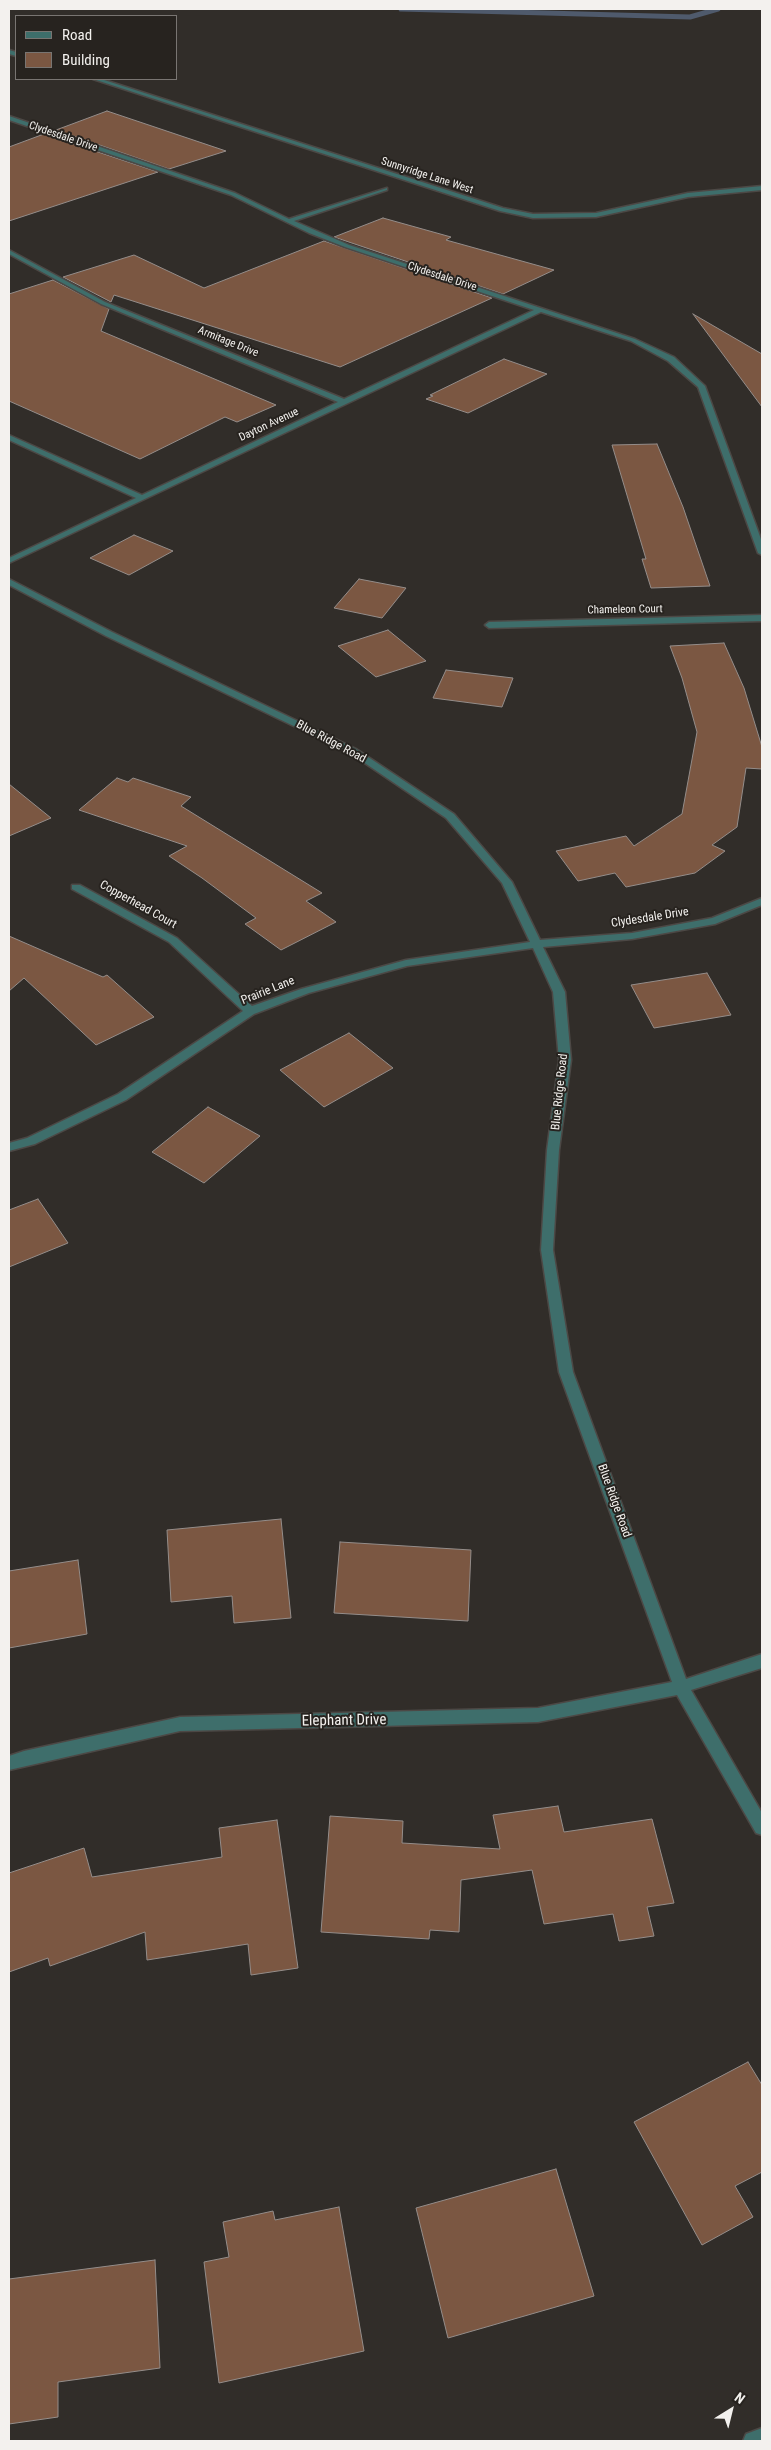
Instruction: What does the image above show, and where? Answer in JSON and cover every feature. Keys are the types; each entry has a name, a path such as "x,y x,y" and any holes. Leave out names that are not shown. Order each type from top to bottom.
{"street":[{"name":"Sunnyridge Lane West","path":"99,80 502,210 533,216 596,215 688,195 762,188"},
{"name":"Clydesdale Drive","path":"9,118 233,194 347,246 633,340 671,359 701,386 762,554"},
{"path":"289,221 385,190"},
{"name":"Armitage Drive","path":"9,252 103,303 344,402"},
{"name":"Dayton Avenue","path":"9,561 539,310"},
{"path":"9,437 142,498"},
{"name":"Blue Ridge Road","path":"9,582 109,634 353,751 450,816 507,882 538,944 559,992 565,1060 554,1150 547,1250 566,1372 681,1686 762,1828"},
{"name":"Chameleon Court","path":"489,625 762,618"},
{"name":"Copperhead Court","path":"76,887 173,940 250,1011"},
{"name":"Clydesdale Drive","path":"538,944 632,936 716,921 762,901"},
{"name":"Prairie Lane","path":"9,1147 31,1141 122,1097 250,1011 305,991 406,963 538,944"},
{"name":"Elephant Drive","path":"9,1763 180,1724 538,1715 681,1686 762,1661"},
{"path":"753,2441 762,2438"}],"building":[{"path":"107,111 226,151 169,169 56,130"},
{"path":"44,134 158,172 9,221 9,147"},
{"path":"383,218 451,237 446,240 554,270 503,294 334,237"},
{"path":"324,241 492,298 340,367 114,295 111,302 63,277 134,255 204,288"},
{"path":"53,280 109,309 101,331 276,405 237,422 225,417 140,459 9,401 9,294"},
{"path":"693,314 762,354 762,407"},
{"path":"504,359 547,374 468,413 426,399 433,396 430,395"},
{"path":"657,444 683,507 710,586 651,588 642,559 646,559 612,445"},
{"path":"134,535 173,551 129,575 90,558"},
{"path":"359,579 406,588 382,618 334,608"},
{"path":"388,630 426,661 376,677 338,646"},
{"path":"724,643 744,688 762,747 762,769 746,768 737,827 712,845 725,851 695,873 626,887 615,873 578,881 556,851 626,836 634,846 682,814 697,732 682,678 670,646"},
{"path":"446,670 513,678 502,707 433,698"},
{"path":"117,778 128,782 133,778 191,797 181,806 322,893 306,901 336,922 281,950 245,924 256,918 169,856 187,846 79,810"},
{"path":"9,784 51,818 9,836"},
{"path":"9,936 103,977 107,975 154,1017 96,1045 24,978 9,991"},
{"path":"707,973 731,1015 654,1028 631,985"},
{"path":"349,1033 393,1068 324,1107 280,1070"},
{"path":"208,1107 260,1136 204,1183 152,1152"},
{"path":"38,1199 68,1243 9,1267 9,1210"},
{"path":"281,1519 291,1618 234,1623 232,1596 171,1602 167,1530"},
{"path":"340,1542 471,1550 468,1621 334,1613"},
{"path":"78,1560 87,1634 9,1648 9,1571"},
{"path":"558,1806 564,1832 652,1819 674,1903 647,1907 654,1936 619,1941 613,1914 544,1924 532,1870 461,1880 459,1932 430,1930 429,1939 321,1932 330,1816 403,1821 402,1843 500,1849 493,1815"},
{"path":"277,1820 298,1968 251,1975 248,1944 147,1960 145,1932 50,1966 48,1958 9,1972 9,1873 84,1848 92,1877 222,1857 219,1828"},
{"path":"748,2062 762,2085 762,2172 735,2186 753,2217 702,2245 634,2122"},
{"path":"556,2169 594,2296 448,2338 416,2208"},
{"path":"339,2207 364,2351 219,2383 204,2262 229,2257 223,2222 273,2211 275,2220"},
{"path":"155,2260 160,2368 58,2382 58,2417 9,2424 9,2279"}],"waterway":[{"path":"401,9 690,17 718,9"}]}
